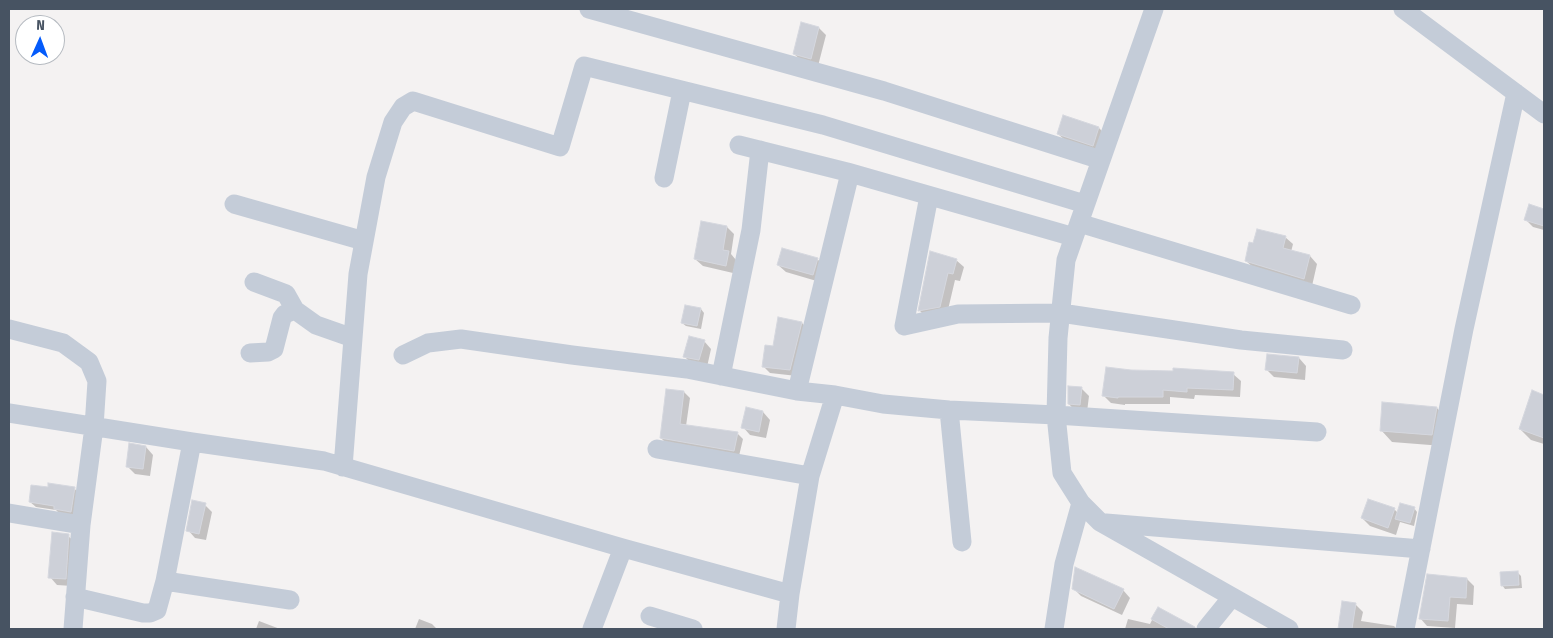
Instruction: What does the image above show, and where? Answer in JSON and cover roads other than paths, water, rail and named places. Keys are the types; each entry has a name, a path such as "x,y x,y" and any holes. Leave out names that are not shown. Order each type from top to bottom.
{"street":[{"path":"589,9 884,91 1101,160"},
{"path":"1154,9 1066,260 1058,338 1056,415 1062,473 1081,503 1100,522 1290,629"},
{"path":"1402,9 1544,114"},
{"path":"343,467 358,274 376,178 393,122 402,107 414,101 560,147 584,66 823,125 1085,204"},
{"path":"664,178 682,90"},
{"path":"1405,629 1464,329 1516,92"},
{"path":"739,145 850,173 929,196 1076,230 1351,305"},
{"path":"721,376 751,230 760,150"},
{"path":"797,391 850,173"},
{"path":"929,196 904,326 958,314 1060,313 1241,340 1342,350"},
{"path":"234,204 364,241"},
{"path":"254,282 286,294 295,310 316,325 353,338"},
{"path":"250,353 268,352 274,349 282,318 285,314 295,310"},
{"path":"9,330 63,343 89,362 97,381 94,427 81,525 73,629"},
{"path":"403,355 428,343 461,339 686,370 797,391 836,395 883,404 949,410 1317,432"},
{"path":"786,629 810,476 836,395"},
{"path":"949,410 962,542"},
{"path":"9,413 324,461 623,548 790,594"},
{"path":"75,597 143,613 157,610 165,581 192,442"},
{"path":"657,449 810,476"},
{"path":"1054,629 1064,564 1081,503"},
{"path":"9,513 81,525"},
{"path":"1100,522 1421,549"},
{"path":"592,629 623,548"},
{"path":"165,581 290,600"},
{"path":"1206,629 1232,596"},
{"path":"650,616 693,629"}]}
